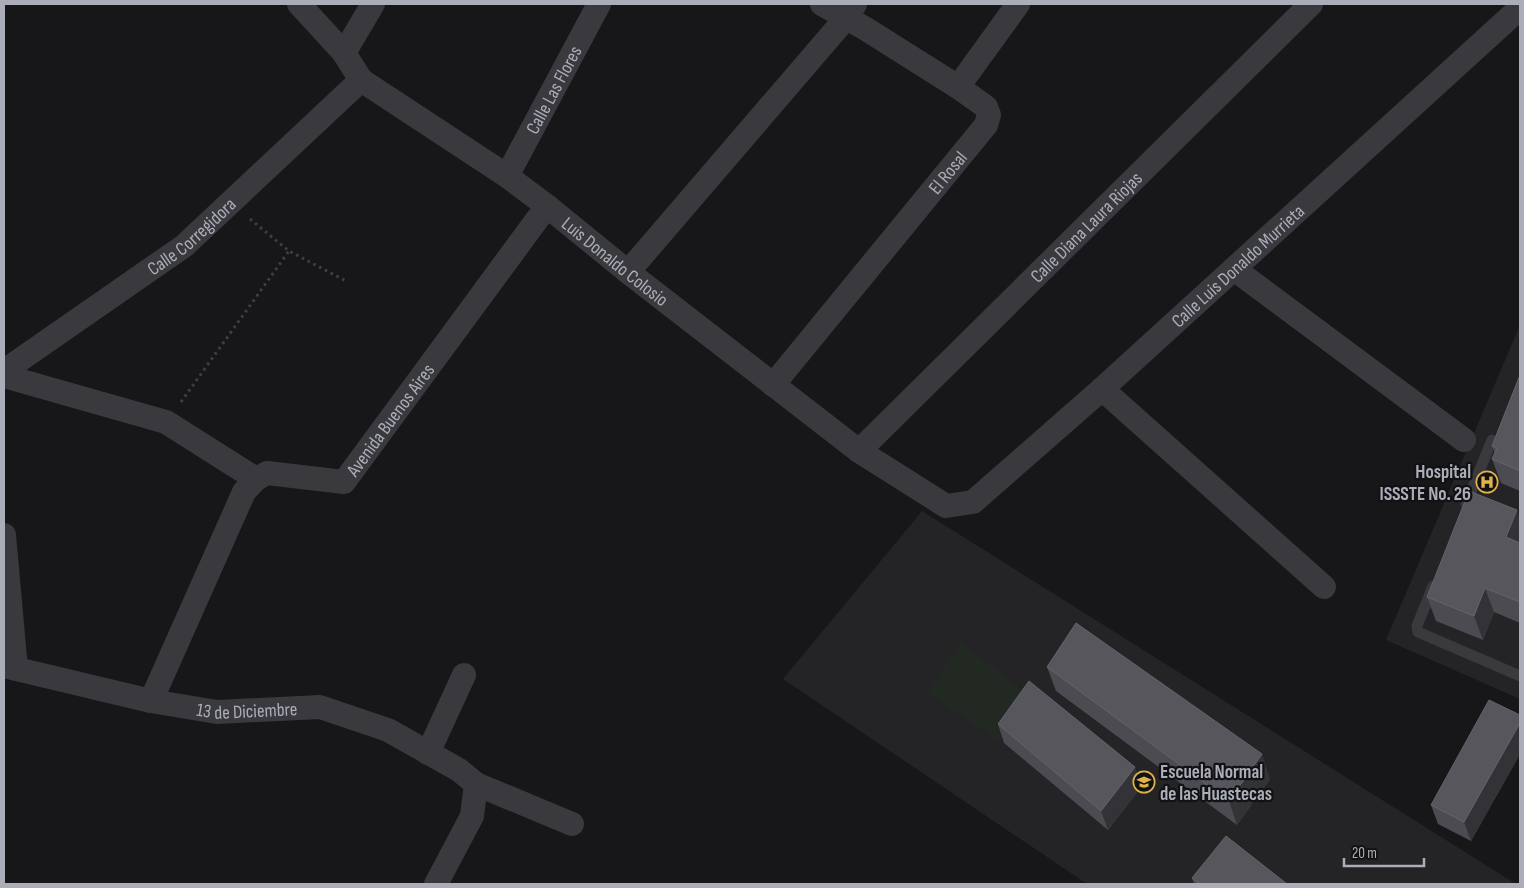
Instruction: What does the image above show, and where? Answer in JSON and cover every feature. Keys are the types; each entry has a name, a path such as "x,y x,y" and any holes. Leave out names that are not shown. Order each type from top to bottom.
{"street":[{"name":"Luis Donaldo Colosio","path":"299,4 344,53 361,80 507,176 859,451 946,506"},
{"path":"344,53 373,4"},
{"name":"Calle Las Flores","path":"507,176 599,4"},
{"name":"El Rosal","path":"773,385 986,125 989,115 986,107 850,11 822,4"},
{"path":"958,87 1018,4"},
{"name":"Calle Diana Laura Riojas","path":"859,451 1312,4"},
{"name":"Calle Luis Donaldo Murrieta","path":"946,506 973,502 1102,390 1520,8"},
{"path":"628,272 850,11"},
{"name":"Calle Corregidora","path":"4,371 184,246 361,80"},
{"name":"Avenida Buenos Aires","path":"256,479 267,473 344,482 547,206"},
{"path":"1234,269 1464,440"},
{"path":"4,376 166,422 256,479 244,492 151,701"},
{"path":"1102,390 1324,587"},
{"path":"4,535 10,667"},
{"name":"13 de Diciembre","path":"10,667 151,701 217,712 320,707 388,730 459,770 476,784 572,824"},
{"path":"428,752 464,676"},
{"path":"436,884 472,816 476,784"}],"lane":[{"path":"1463,513 1492,440"},
{"path":"1437,577 1417,626 1418,632 1520,676"}],"path":[{"path":"230,203 290,250 346,281"},
{"path":"166,422 290,250"}],"shaded area":[{"name":"Hospital ISSSTE No. 26","path":"1520,325 1520,699 1386,640"},
{"name":"Escuela Normal de las Huastecas","path":"922,511 1516,884 1087,884 783,679"},
{"path":"961,642 1035,700 999,742 927,693"}],"building":[{"path":"1520,375 1520,471 1492,459 1497,448 1492,446"},
{"path":"1469,491 1517,510 1506,537 1520,543 1520,602 1485,588 1474,616 1427,597"},
{"path":"1076,623 1262,754 1229,801 1047,667"},
{"path":"1029,681 1135,767 1101,811 998,724"},
{"path":"1489,700 1520,715 1520,723 1464,822 1431,805"},
{"path":"1226,836 1287,884 1200,884 1192,878"}],"place":[{"name":"Hospital ISSSTE No. 26","path":"1487,482"},
{"name":"Escuela Normal de las Huastecas","path":"1144,782"}]}
